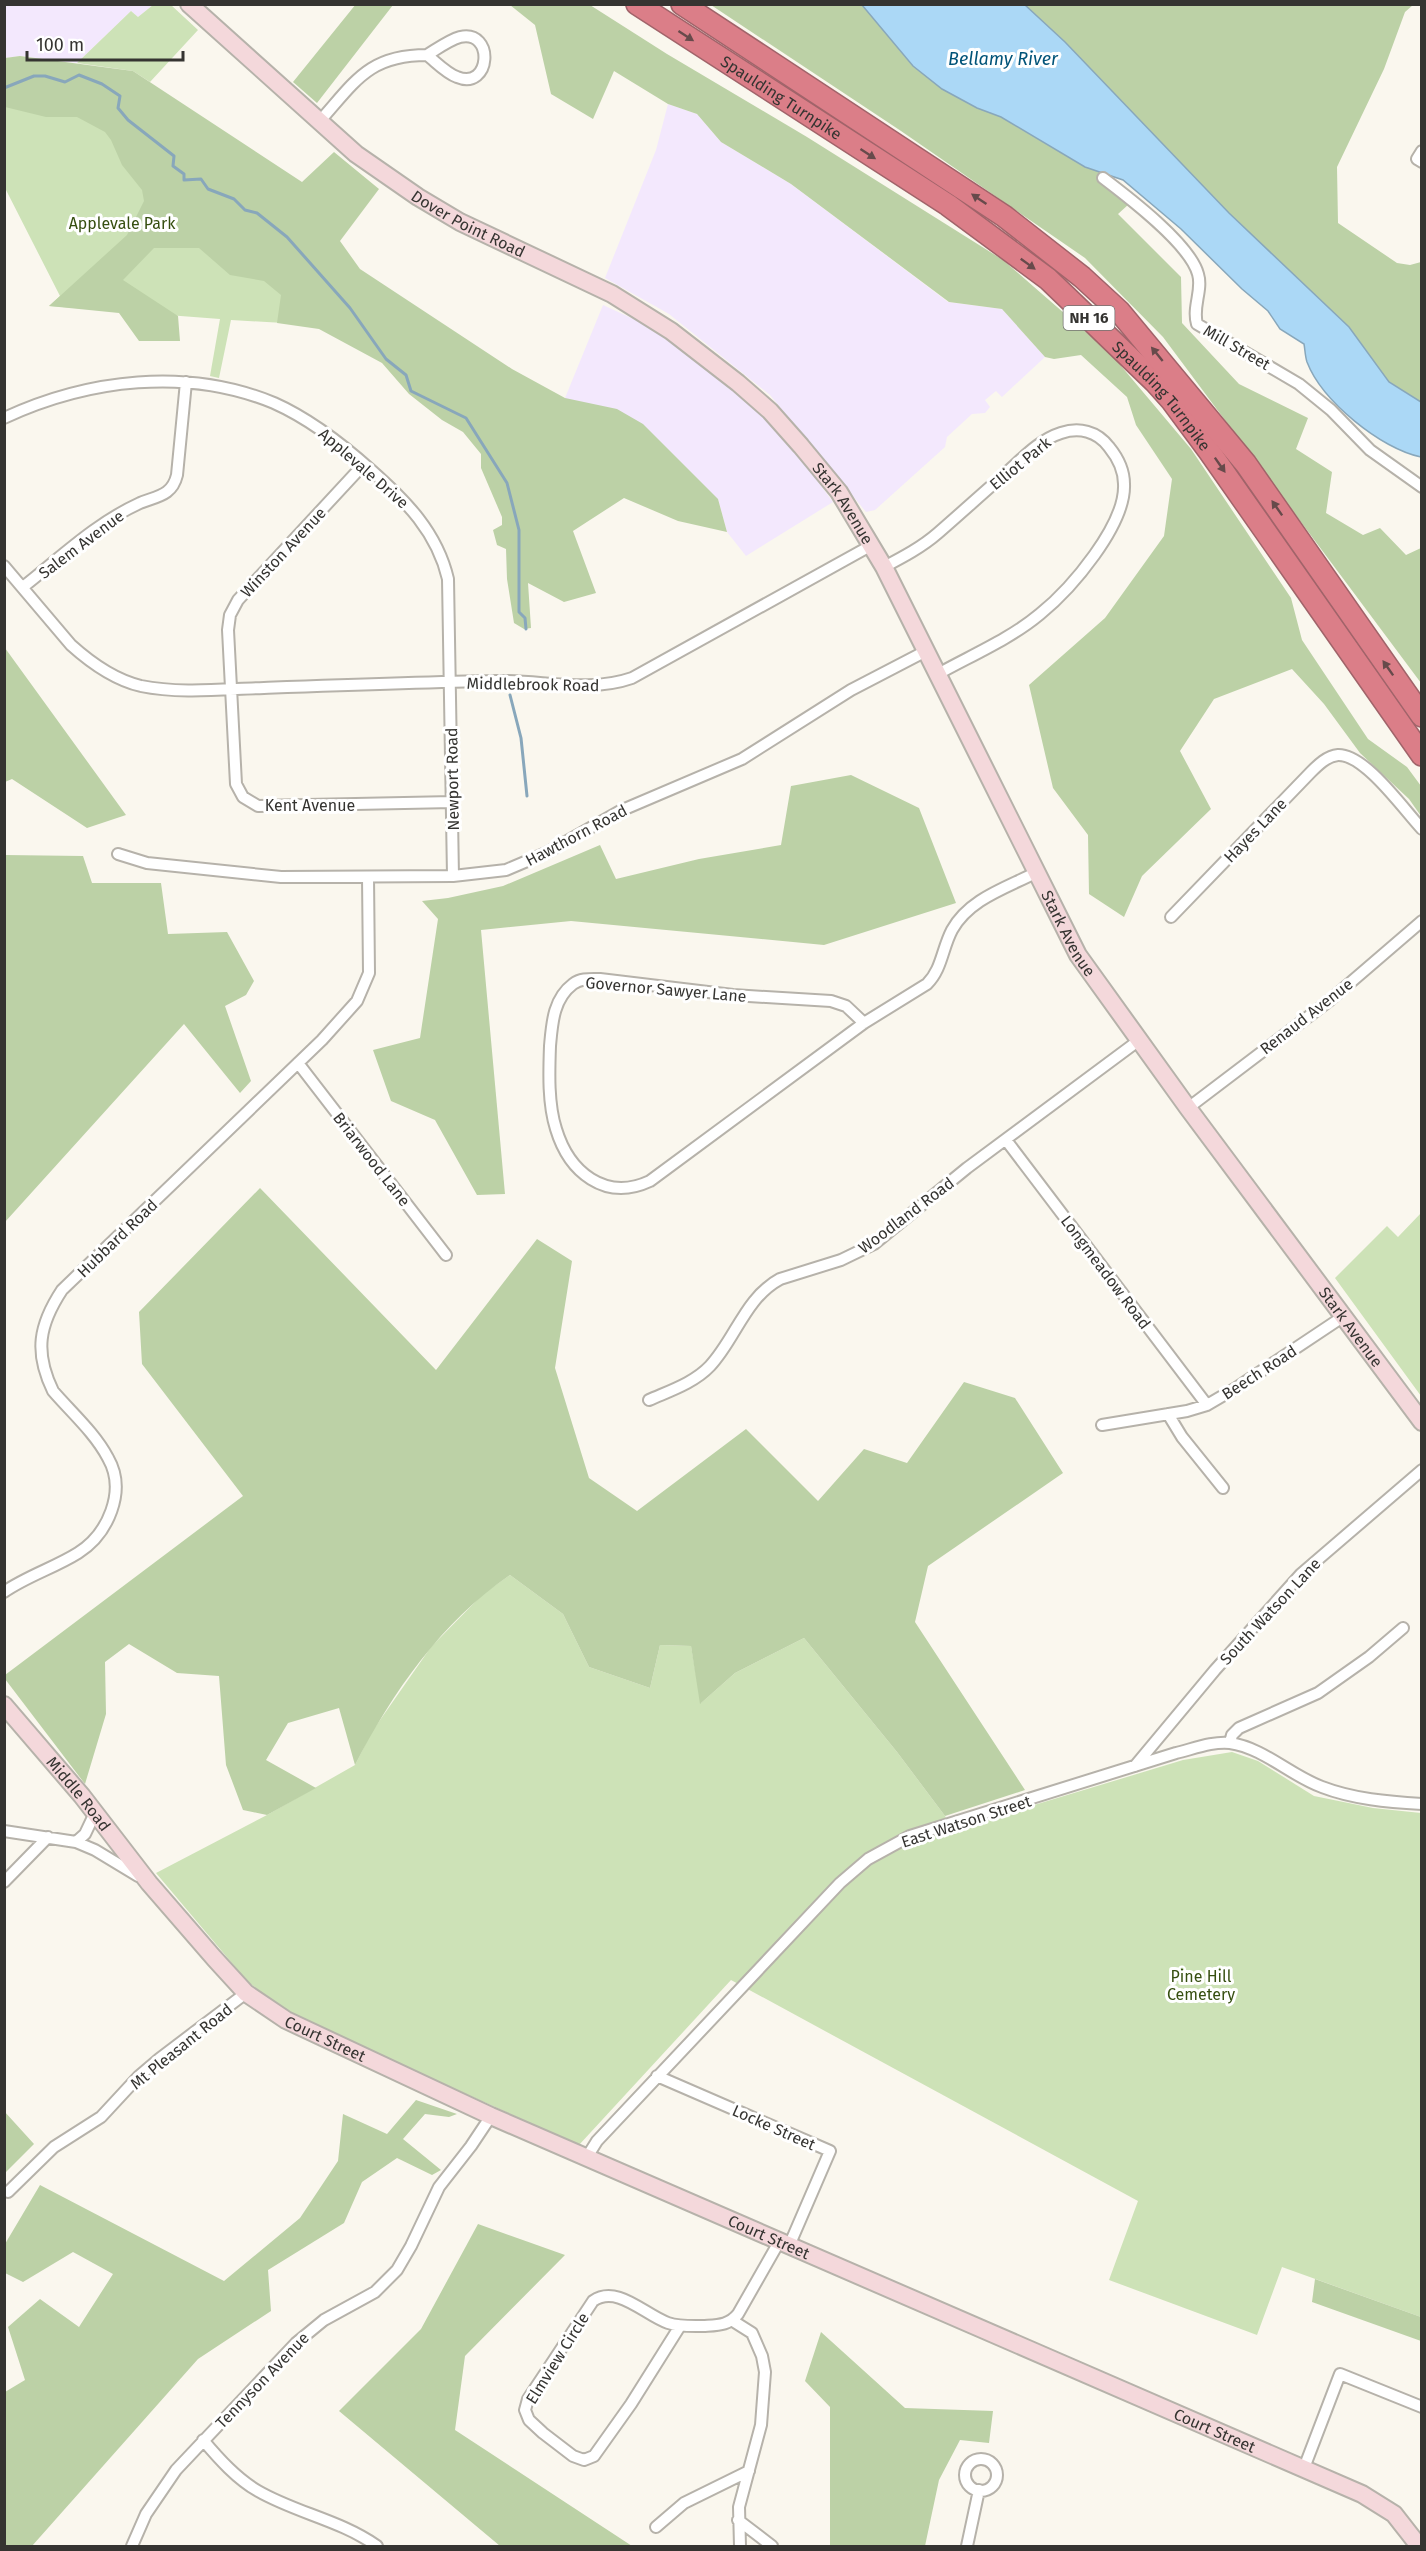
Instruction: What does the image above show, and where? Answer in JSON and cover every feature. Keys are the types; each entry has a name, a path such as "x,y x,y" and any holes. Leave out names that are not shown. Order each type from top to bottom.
{"highway":[{"name":"Spaulding Turnpike","path":"637,4 948,205 1048,279 1172,401 1422,755"},
{"name":"Spaulding Turnpike","path":"682,4 1004,216 1082,277 1119,311 1246,464 1422,716"}],"main road":[{"name":"Dover Point Road","path":"189,4 356,154 439,210 482,234 612,294 702,353 770,411"},
{"name":"Stark Avenue","path":"770,411 839,492 872,545 1078,955 1138,1041 1422,1422"},
{"name":"Middle Road","path":"4,1705 95,1813 149,1883"},
{"name":"Court Street","path":"149,1883 246,1993 309,2033 491,2116 1378,2502 1403,2524 1419,2547"}],"street":[{"path":"319,122 363,74 377,64 399,56 427,55 454,40 467,37 479,42 486,62 478,74 465,79 452,74 427,55"},
{"path":"1422,150 1417,159 1422,162"},
{"name":"Mill Street","path":"1103,178 1138,205 1191,259 1199,276 1195,310 1197,324 1299,384 1331,410 1370,450 1422,487"},
{"name":"Applevale Drive","path":"4,418 48,399 98,387 126,383 186,382 230,389 275,404 315,426 392,488 425,525 435,541 444,562 450,598 450,682"},
{"name":"Salem Avenue","path":"23,588 98,527 141,503 164,495 174,486 186,382"},
{"name":"Elliot Park","path":"884,567 927,541 1036,447 1058,434 1083,430 1096,434 1108,445 1119,462 1125,484 1124,496 1112,526 1085,570 1061,596 1027,624 938,674"},
{"name":"Winston Avenue","path":"231,688 228,623 233,607 364,464"},
{"name":"Middlebrook Road","path":"231,688 499,681 583,686 608,685 632,678 872,545"},
{"path":"4,566 71,645 119,678 155,688 231,688"},
{"name":"Hawthorn Road","path":"118,854 147,863 281,877 453,876 494,873 534,859 620,811 716,772 763,748 850,690 926,651"},
{"name":"Newport Road","path":"450,682 453,876"},
{"name":"Kent Avenue","path":"231,688 236,784 243,798 250,802 267,806 453,802"},
{"name":"Hayes Lane","path":"1171,917 1318,765 1332,757 1346,756 1362,763 1422,829"},
{"name":"Governor Sawyer Lane","path":"864,1023 846,1006 831,1001 733,995 600,979 581,979 574,983 562,997 552,1020 549,1060 555,1127 577,1167 598,1184 612,1188 637,1187 650,1181 864,1023 927,984 935,976 952,930 967,910 976,903 1035,873"},
{"name":"Hubbard Road","path":"4,1592 77,1554 88,1545 106,1522 115,1498 110,1460 53,1391 46,1378 42,1334 49,1310 62,1290 349,1012 365,986 370,960 368,877"},
{"name":"Renaud Avenue","path":"1188,1108 1329,1000 1422,921"},
{"name":"Woodland Road","path":"649,1400 695,1378 710,1366 751,1304 770,1284 863,1251 1138,1041"},
{"name":"Briarwood Lane","path":"298,1063 446,1255"},
{"name":"Longmeadow Road","path":"1006,1140 1207,1405"},
{"name":"Beech Road","path":"1102,1425 1207,1405 1344,1316"},
{"path":"1168,1414 1182,1437 1223,1488"},
{"name":"South Watson Lane","path":"1135,1767 1181,1710 1301,1574 1422,1470"},
{"path":"1403,1628 1370,1657 1318,1693 1239,1728 1232,1735 1230,1743 1246,1748 1330,1790 1380,1800 1422,1804"},
{"name":"East Watson Street","path":"587,2157 597,2140 657,2076 840,1882 868,1859 910,1836 1176,1753 1230,1743"},
{"path":"76,1842 85,1834 95,1813"},
{"path":"4,1831 76,1842 112,1859 149,1883"},
{"path":"4,1882 48,1837"},
{"name":"Mt Pleasant Road","path":"8,2192 54,2147 101,2117 139,2076 159,2059 246,1993"},
{"name":"Locke Street","path":"657,2076 830,2151 784,2244"},
{"name":"Tennyson Avenue","path":"132,2547 155,2499 176,2470 203,2440 309,2331 337,2311 375,2292 397,2270 439,2187 491,2116"},
{"path":"740,2547 738,2520 742,2492 762,2425 765,2372 762,2356 752,2333 733,2321 784,2244"},
{"name":"Elmview Circle","path":"680,2326 631,2404 594,2456 584,2460 573,2456 529,2420 525,2410 528,2399 586,2310 602,2295 613,2295 669,2323 680,2326 716,2325 733,2321"},
{"path":"1304,2468 1340,2374 1422,2407"},
{"path":"203,2440 238,2475 257,2490 343,2526 376,2547"},
{"path":"656,2527 684,2503 749,2471"},
{"path":"967,2547 979,2490"},
{"path":"738,2520 772,2547"}],"shaded area":[{"path":"4,5 153,5 138,17 131,11 77,63 20,56 5,58"},
{"path":"668,104 697,114 721,142 791,184 948,302 1002,309 1045,357 1002,397 996,391 985,400 990,407 985,413 972,414 947,437 945,447 875,510 866,512 770,395 669,314 605,278 656,150"},
{"path":"603,305 653,328 732,387 787,440 833,502 746,556 727,532 718,499 565,398"}],"green space":[{"path":"356,4 393,5 317,103 293,82"},
{"path":"153,5 171,5 198,30 150,82 133,71 77,63 131,11 138,17"},
{"path":"510,5 590,5 1003,260 1111,354 1191,449 1291,598 1302,640 1368,739 1407,767 1421,786 1421,816 1409,799 1360,753 1324,704 1292,669 1214,699 1180,751 1211,809 1142,876 1124,917 1089,894 1088,835 1053,788 1029,685 1105,618 1164,536 1172,479 1136,425 1127,397 1081,355 1054,359 1045,357 1002,309 949,302 791,184 721,142 697,114 668,104 614,71 593,119 551,94 535,25"},
{"path":"711,5 862,5 913,66 977,108 1001,117 1085,167 1104,172 1098,177 1129,204 1118,214 1181,277 1182,323 1239,384 1308,418 1296,449 1332,472 1326,513 1363,535 1380,528 1406,555 1421,548 1421,683 1163,337 1085,258 901,131"},
{"path":"1025,5 1413,5 1405,12 1384,69 1337,167 1338,223 1397,263 1410,265 1421,262 1421,402 1389,382 1349,327 1229,213 1065,42"},
{"path":"20,56 133,71 302,182 334,152 379,189 340,241 360,269 512,369 565,398 617,409 643,424 718,499 727,532 678,521 624,498 573,531 596,593 564,602 528,583 531,628 524,629 514,623 507,579 506,549 497,545 493,530 502,525 502,517 481,468 481,454 463,432 442,420 409,394 382,363 319,329 277,323 281,295 264,281 230,275 199,248 154,248 123,280 178,316 180,341 139,341 119,313 49,306 127,235 144,201 142,190 122,165 105,132 77,117 46,117 5,107 5,58"},
{"name":"Applevale Park","path":"5,79 88,84 318,325 231,320 219,378 210,376 220,319 49,306 60,296 5,188"},
{"path":"5,648 126,815 87,828 12,779 5,782"},
{"path":"851,775 919,808 956,903 824,945 571,921 481,930 505,1194 477,1195 435,1120 391,1101 373,1050 420,1038 438,919 422,901 503,886 600,845 616,879 699,859 781,845 791,786"},
{"path":"5,855 83,856 92,883 161,883 168,934 227,932 254,981 246,995 225,1006 251,1081 240,1093 184,1024 5,1222"},
{"path":"260,1188 436,1370 537,1239 572,1261 555,1368 589,1478 637,1511 746,1429 818,1501 864,1449 907,1463 964,1382 1015,1398 1063,1473 928,1566 915,1622 1025,1790 945,1816 897,1752 804,1638 735,1673 700,1704 691,1646 660,1645 650,1688 589,1667 563,1614 510,1575 462,1614 421,1660 385,1711 355,1765 339,1708 288,1723 266,1760 316,1788 267,1815 243,1810 226,1765 219,1676 177,1673 129,1644 105,1662 106,1714 85,1784 5,1679 5,1675 243,1496 142,1364 139,1312"},
{"path":"1421,1213 1421,1396 1335,1278 1387,1226 1398,1237"},
{"name":"Pine Hill Cemetery","path":"510,1575 563,1614 589,1667 650,1688 660,1645 691,1646 701,1703 735,1673 804,1638 897,1752 945,1816 952,1830 1183,1760 1232,1752 1258,1761 1314,1796 1373,1808 1421,1813 1421,2317 1282,2267 1257,2335 1109,2280 1138,2201 731,1980 579,2145 307,2022 270,1999 247,1981 156,1873 267,1815 355,1765 371,1733 431,1647 483,1594"},
{"path":"416,2100 457,2114 449,2117 425,2114 403,2139 441,2170 432,2175 397,2158 362,2182 344,2223 268,2270 271,2311 198,2359 32,2546 5,2546 5,2392 25,2380 8,2327 40,2299 79,2327 113,2274 73,2252 23,2282 5,2273 5,2244 40,2185 224,2281 300,2218 338,2161 343,2114 387,2134"},
{"path":"4,2111 34,2144 5,2173 4,2173"},
{"path":"478,2224 565,2255 465,2356 455,2430 632,2546 500,2546 339,2411 421,2329"},
{"path":"1315,2279 1421,2317 1421,2341 1312,2302"},
{"path":"821,2332 905,2408 993,2411 989,2443 960,2440 939,2480 925,2546 830,2546 830,2407 805,2381"}],"water":[{"name":"Bellamy River","path":"862,5 1025,5 1065,42 1229,213 1349,327 1389,382 1421,402 1421,457 1405,452 1371,434 1339,407 1315,377 1307,362 1304,344 1280,329 1268,311 1242,289 1181,229 1123,180 1085,167 1001,117 977,108 942,89 913,66"}],"waterway":[{"path":"4,88 34,76 45,76 65,82 79,75 102,84 120,96 118,108 128,120 174,156 173,166 184,174 184,180 201,179 208,189 234,199 245,210 257,213 287,237 350,308 386,359 406,375 411,391 466,418 507,483 519,530 519,612 525,618 526,629"},
{"path":"510,695 521,738 527,796"}]}
